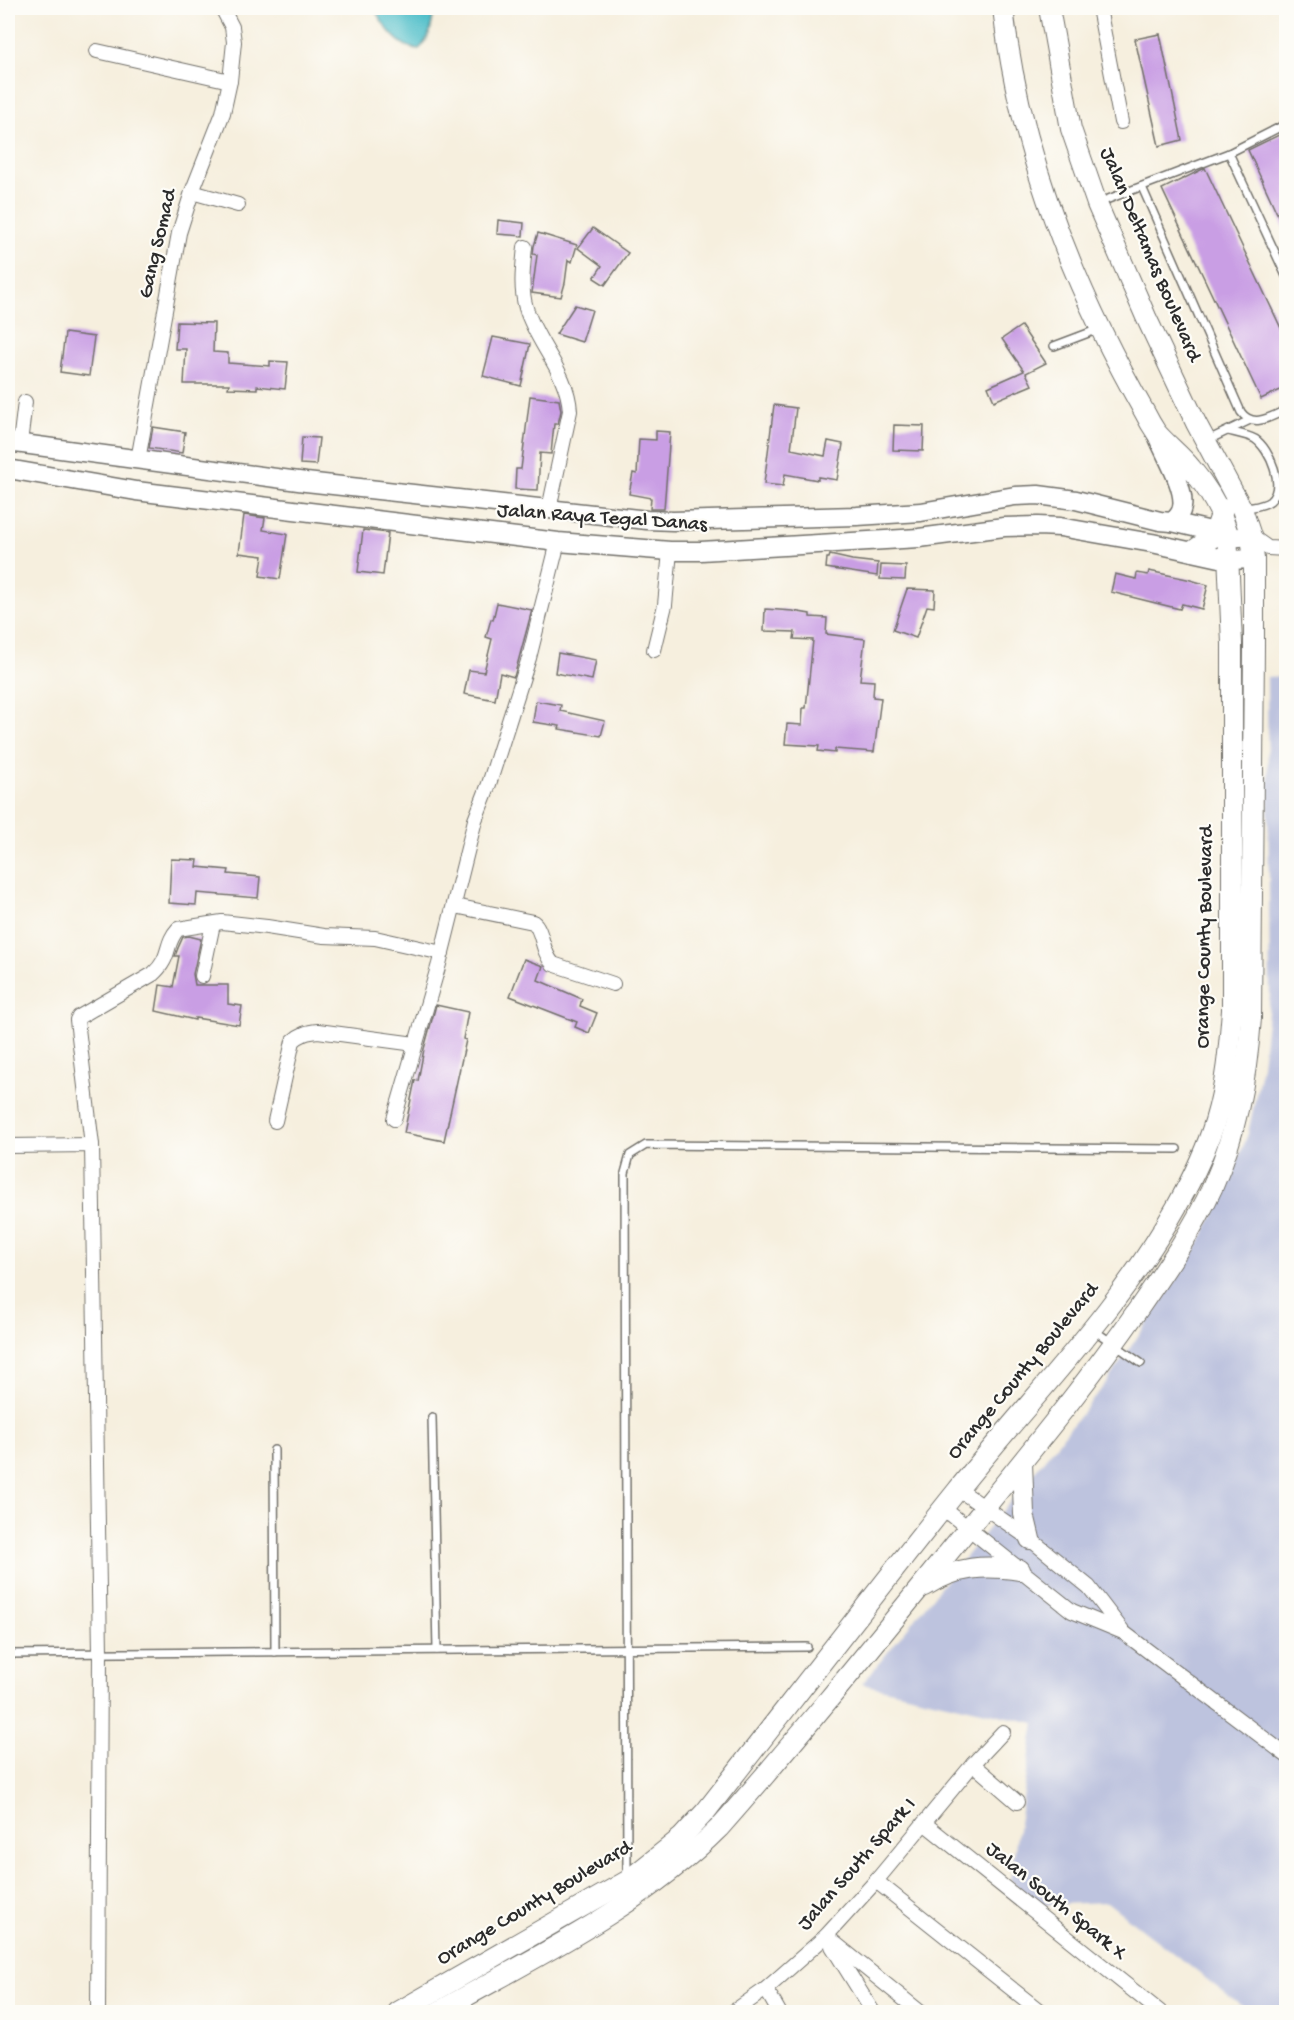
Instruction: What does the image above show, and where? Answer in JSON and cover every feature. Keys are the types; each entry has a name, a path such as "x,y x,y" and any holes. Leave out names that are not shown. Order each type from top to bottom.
{"main road":[{"path":"1003,8 1014,83 1034,160 1057,227 1099,328 1156,432 1191,468 1223,529 1193,551"},
{"name":"Jalan Deltamas Boulevard","path":"1049,8 1071,129 1097,204 1146,317 1196,423 1242,509 1251,536"},
{"path":"1156,432 1173,441 1183,441 1190,436 1196,423"},
{"name":"Orange County Boulevard","path":"438,2013 627,1881 682,1837 706,1811 958,1489 1131,1280 1156,1245 1193,1177 1215,1122 1227,1070 1232,987 1232,655 1229,560 1223,529 1228,483"},
{"name":"Orange County Boulevard","path":"398,2013 461,1998 627,1905 694,1853 741,1804 969,1529 1114,1344 1179,1252 1213,1185 1238,1112 1248,1059 1251,1018 1261,553 1251,536"},
{"path":"1022,1462 1024,1514 1030,1539"},
{"path":"914,1594 938,1578 964,1569 993,1566 1020,1570"}],"street":[{"name":"Gang Somad","path":"138,460 178,233 223,113 230,81 234,42 232,27 222,8"},
{"name":"Jalan Deltamas Boulevard","path":"1100,8 1121,122"},
{"path":"97,51 230,81"},
{"path":"192,192 238,205"},
{"path":"525,247 522,276 525,306 540,339 557,367 569,398 570,411 549,509"},
{"path":"14,442 25,402"},
{"path":"1156,432 1183,499 1179,516 1172,522"},
{"name":"Jalan Raya Tegal Danas","path":"14,442 306,482 623,518 673,521 857,516 921,512 1015,496 1038,495 1076,500 1160,521 1223,529 1251,536"},
{"name":"Jalan Raya Tegal Danas","path":"8,469 135,491 620,548 670,551 843,544 919,538 1004,527 1038,526 1060,527 1193,551 1229,560 1261,553"},
{"path":"303,511 306,482"},
{"path":"620,548 623,518"},
{"path":"394,1119 455,906 475,820 489,784 529,658 558,542"},
{"path":"1261,553 1287,549"},
{"path":"654,650 665,604 670,551"},
{"path":"455,906 533,922 539,927 543,947 553,964 613,984"},
{"path":"98,2013 100,1653 92,1145 76,1020 153,974 162,966 173,934 178,929 222,922 324,936 375,938 442,953"},
{"path":"202,976 213,924"},
{"path":"275,1121 293,1041 300,1035 318,1031 415,1044"},
{"path":"8,1146 92,1145"},
{"path":"958,1489 1030,1539 1089,1587 1123,1632"},
{"path":"943,1508 1072,1611 1123,1632 1287,1755"},
{"name":"Jalan South Spark I","path":"733,2013 766,1989 826,1936 1003,1732"},
{"path":"973,1764 1017,1802"},
{"name":"Jalan South Spark X","path":"924,1823 1160,2013"},
{"path":"876,1881 1041,2013"},
{"path":"826,1936 873,2013"},
{"path":"826,1936 920,2013"},
{"path":"766,1989 779,2013"}],"lane":[{"path":"1097,204 1229,153 1287,124"},
{"path":"1229,153 1287,276"},
{"path":"1142,187 1241,412 1250,420"},
{"path":"1054,346 1099,328"},
{"path":"1206,441 1250,420 1262,420 1287,410"},
{"path":"1228,431 1254,439 1264,450 1278,477 1274,495 1268,502 1242,509"},
{"path":"627,1881 626,1173 630,1155 646,1145 1177,1149"},
{"path":"1092,1329 1141,1363"},
{"path":"432,1417 437,1650"},
{"path":"274,1450 275,1652"},
{"path":"8,1654 807,1647"}],"shaded area":[{"path":"1286,676 1286,2012 1249,2012 1107,1902 1037,1905 1010,1880 1035,1723 862,1684 1104,1386 1188,1263 1221,1202 1248,1134 1262,1065 1270,995 1267,677"}],"water":[{"path":"374,8 434,8 430,30 423,45 419,49 404,45 387,28"}],"building":[{"path":"1160,34 1182,140 1159,146 1135,39"},
{"path":"1283,133 1287,141 1287,235 1248,150"},
{"path":"1205,168 1287,341 1287,387 1261,399 1162,189"},
{"path":"498,220 524,223 523,236 497,234"},
{"path":"593,228 628,253 605,285 594,278 602,266 578,248"},
{"path":"538,233 577,245 572,262 568,260 561,297 532,293 537,255 533,254"},
{"path":"575,305 592,310 582,342 556,334"},
{"path":"177,322 214,323 213,352 228,353 228,363 270,366 270,361 288,362 285,389 257,386 257,389 228,388 229,384 184,384 186,349 175,349"},
{"path":"1021,326 1046,363 1026,373 1032,385 994,401 988,387 1024,371 1002,339"},
{"path":"65,333 94,337 89,376 60,372"},
{"path":"493,337 530,344 521,386 483,376"},
{"path":"530,396 559,400 561,411 558,424 554,424 551,454 540,453 538,490 515,489 516,469 521,469"},
{"path":"774,405 796,408 791,449 825,456 828,441 843,444 837,480 818,477 818,480 785,474 783,486 764,484"},
{"path":"894,425 924,426 923,451 893,450"},
{"path":"153,427 185,432 182,453 149,448"},
{"path":"656,431 670,432 664,509 650,509 651,498 629,494 633,473 637,474 639,439 656,440"},
{"path":"302,437 319,438 316,465 300,464"},
{"path":"244,515 265,518 263,530 287,534 280,579 260,576 263,556 239,553"},
{"path":"363,530 388,533 383,575 358,572"},
{"path":"830,555 878,563 877,576 826,568 827,558"},
{"path":"881,565 906,566 905,580 880,579"},
{"path":"1149,571 1208,585 1202,609 1182,604 1180,609 1111,592 1115,574 1136,579 1137,573 1148,575"},
{"path":"907,589 935,590 934,607 927,606 916,638 893,630"},
{"path":"497,603 532,610 514,677 500,673 495,700 464,694 469,670 484,672 492,639 486,637"},
{"path":"765,609 793,611 810,614 810,617 827,618 826,634 865,639 860,680 874,681 873,697 881,698 874,752 835,749 835,753 818,751 819,746 785,744 787,724 802,725 813,640 794,639 795,632 764,631"},
{"path":"558,653 596,660 592,680 555,673"},
{"path":"536,701 561,705 560,711 605,721 601,736 533,722"},
{"path":"171,859 198,860 197,867 229,870 228,874 260,877 258,898 197,893 196,905 169,903"},
{"path":"183,937 201,939 193,974 195,985 228,985 228,1004 242,1006 239,1025 195,1018 195,1020 156,1011 160,985 173,987 179,956 175,956"},
{"path":"524,959 543,966 538,980 582,999 580,1006 597,1013 589,1033 575,1027 577,1022 510,996"},
{"path":"436,1005 468,1012 463,1039 466,1040 444,1141 404,1133 415,1080 418,1081"}]}
